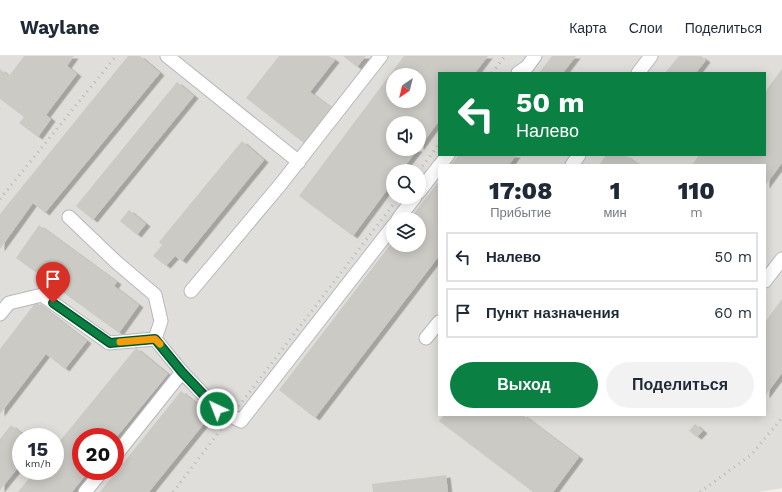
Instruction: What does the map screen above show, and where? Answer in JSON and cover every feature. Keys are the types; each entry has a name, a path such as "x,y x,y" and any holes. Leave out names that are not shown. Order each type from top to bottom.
{"lane":[{"path":"167,56 299,162"},
{"path":"191,291 299,162 381,56"},
{"path":"520,72 527,67 535,56"},
{"path":"639,72 651,56"},
{"path":"426,183 438,168"},
{"path":"403,212 410,204"},
{"path":"69,217 115,261 155,295 162,321 155,339"},
{"path":"155,339 182,372 217,409 241,421 386,235"},
{"path":"766,278 782,259"},
{"path":"0,314 9,303 42,295 110,343 155,339"},
{"path":"426,338 438,323"},
{"path":"124,445 182,372"},
{"path":"85,492 95,480"}],"shaded area":[{"path":"0,56 782,56 782,488 759,492 0,492"}],"building":[{"path":"24,56 74,56 67,66 77,74 46,115 51,119 38,137 19,123 24,117 0,99 0,69 9,76"},
{"path":"128,56 140,56 160,73 45,213 33,203 0,249 0,214"},
{"path":"279,56 329,56 335,60 310,92 333,109 305,144 246,98"},
{"path":"343,56 366,56 357,67"},
{"path":"404,56 488,56 476,72 438,72 438,122 426,139 426,116 386,116 386,156 413,156 406,164 386,164 386,191 353,236 299,196 386,80 386,108 426,108 426,68 395,68"},
{"path":"552,56 576,56 564,72 540,72"},
{"path":"679,56 701,56 706,60 697,72 666,72"},
{"path":"782,69 782,163 766,185 766,164 693,164 698,156 766,156 766,91"},
{"path":"177,82 194,96 93,220 76,206"},
{"path":"242,141 264,160 182,261 175,256 166,266 153,256 162,245 159,242"},
{"path":"458,156 515,156 510,164 452,164"},
{"path":"605,156 626,156 638,164 600,164"},
{"path":"438,182 438,257 315,418 279,390 386,250 386,252 426,252 426,212 415,212 421,204 426,204 426,198"},
{"path":"129,210 146,224 137,235 120,221"},
{"path":"39,225 117,282 114,286 139,305 119,333 16,258"},
{"path":"782,299 782,373 766,395 766,321"},
{"path":"36,302 87,341 65,369 46,354 0,414 0,349"},
{"path":"136,348 168,374 124,428 72,428 72,480 82,480 72,492 18,492 28,480 64,480 64,436"},
{"path":"181,391 211,415 149,492 100,492 110,480 124,480 124,462"},
{"path":"443,416 524,416 579,457 553,492 533,492 439,421"},
{"path":"695,424 703,431 697,437 689,431"},
{"path":"11,425 15,428 12,428 12,475 0,490 0,439"},
{"path":"446,475 448,492 373,492 372,484"}],"railway":[{"path":"0,199 116,56"},
{"path":"493,72 505,56"},
{"path":"424,164 438,145"},
{"path":"173,492 394,204"},
{"path":"700,492 751,455 782,418"}],"slow traffic":[{"path":"120,342 155,339 160,344"}],"route":[{"path":"53,303 110,343 155,339 182,372 217,409"}]}
